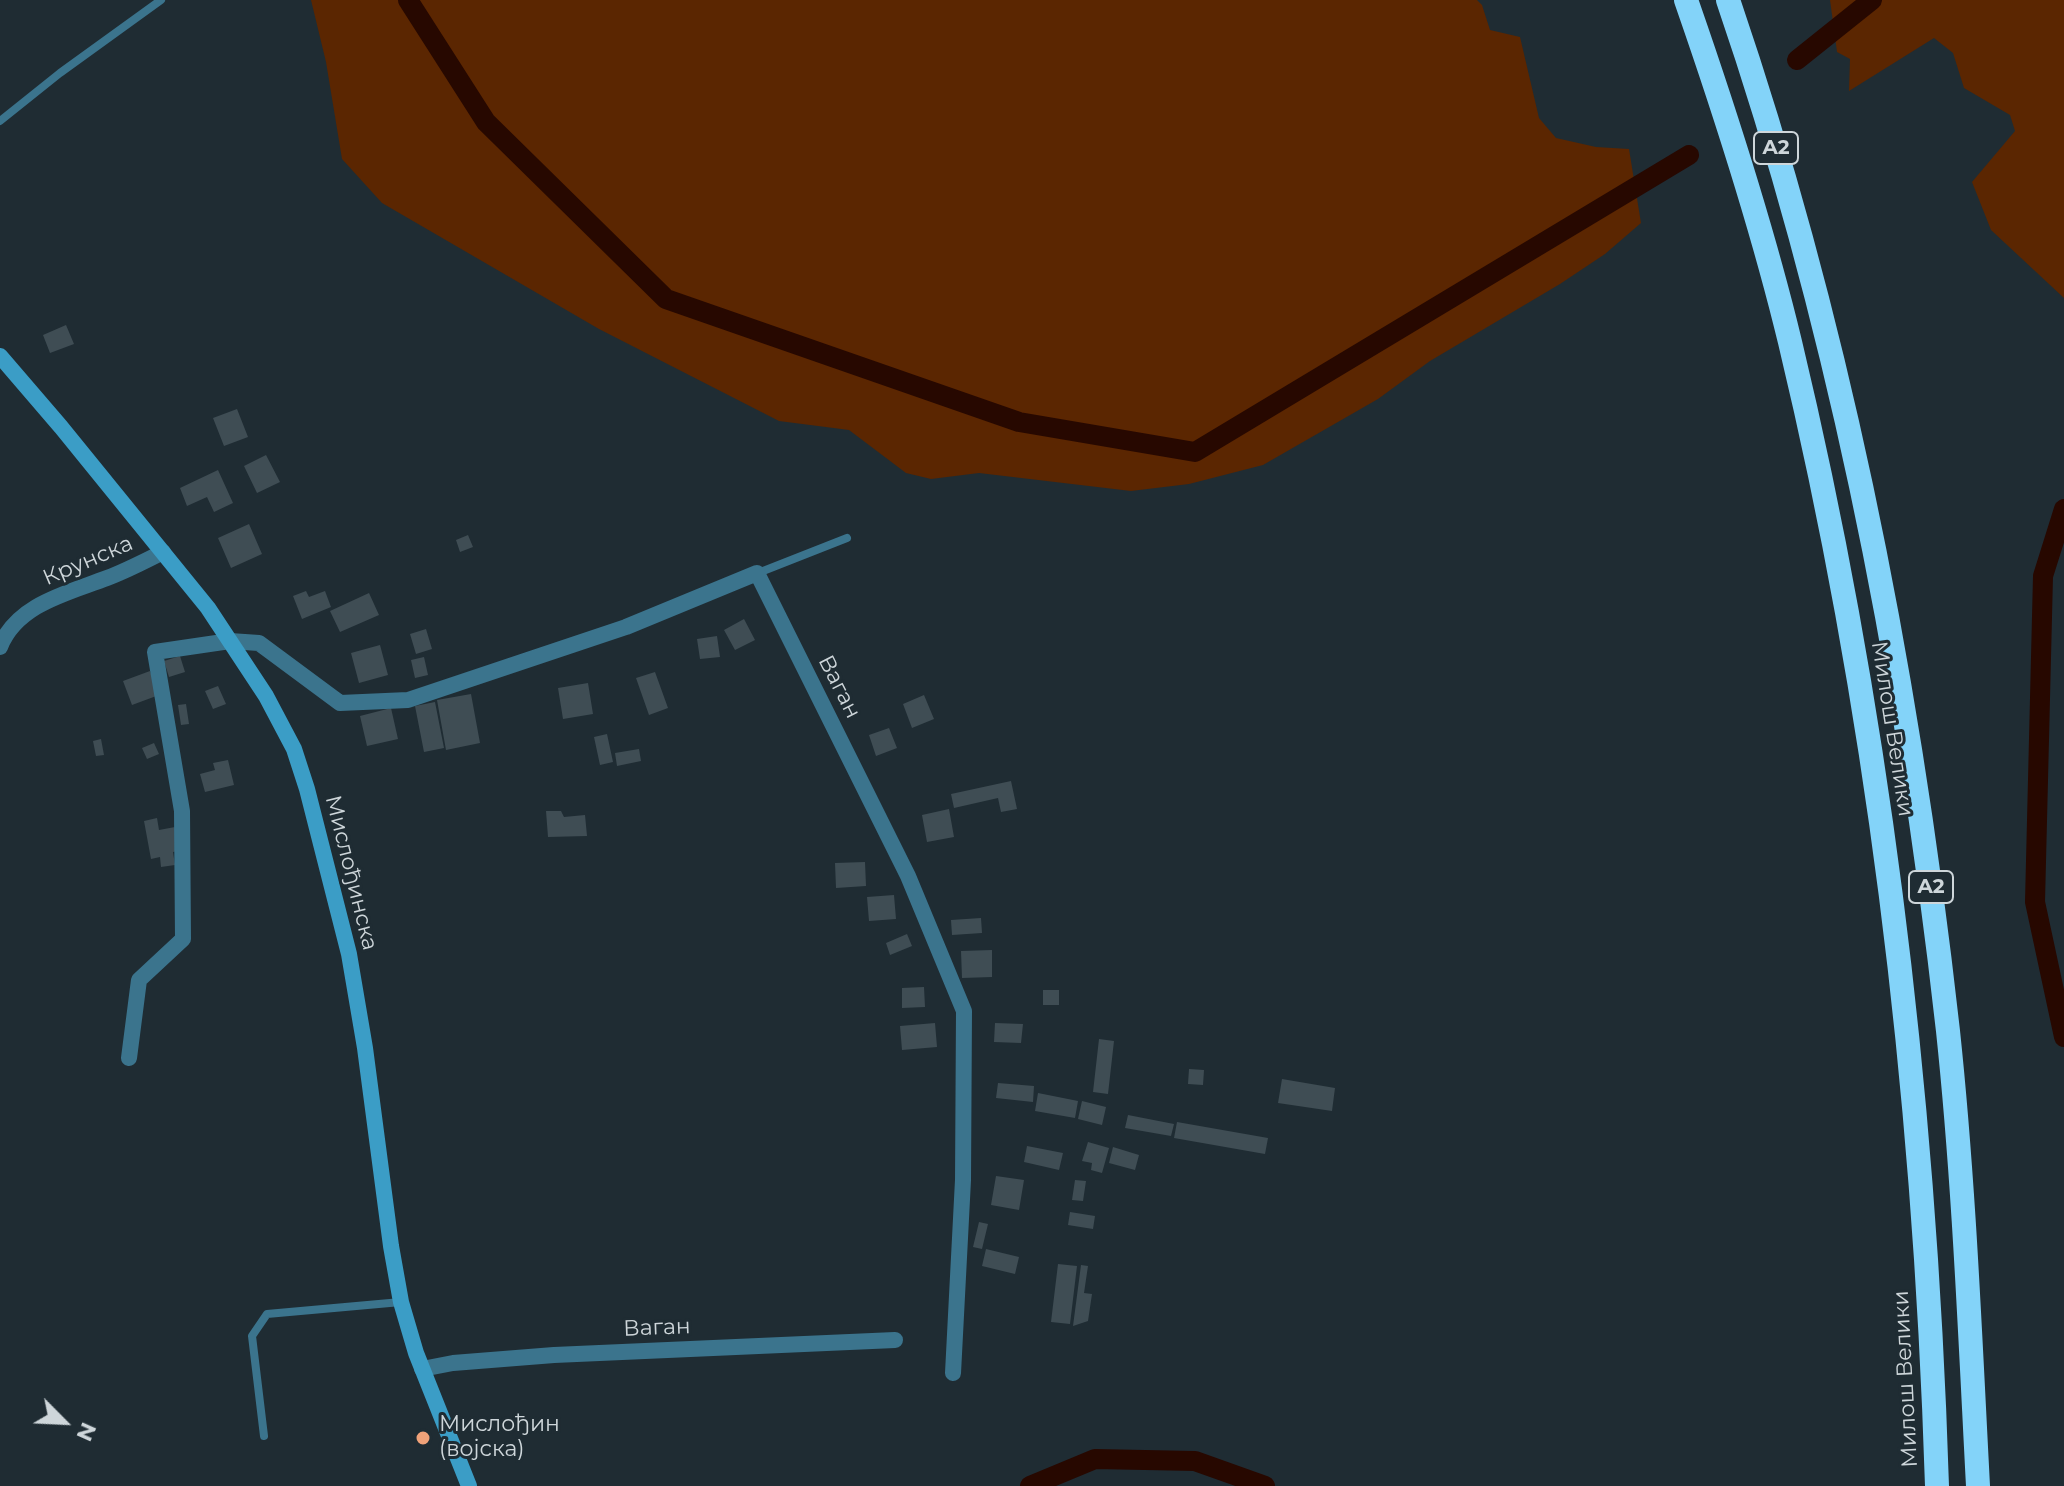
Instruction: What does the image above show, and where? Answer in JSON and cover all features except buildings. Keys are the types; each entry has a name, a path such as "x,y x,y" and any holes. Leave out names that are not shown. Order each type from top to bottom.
{"highway":[{"name":"Милош Велики","path":"1686,0 1743,173 1790,339 1841,583 1870,749 1895,921 1920,1154 1937,1486"},
{"name":"Милош Велики","path":"1728,0 1765,110 1820,313 1867,514 1909,741 1932,894 1948,1034 1964,1222 1978,1486"}],"main road":[{"name":"Мислођинска","path":"0,356 208,608 266,696 290,740 307,789 336,899 361,1021 401,1302 422,1369 469,1486"}],"street":[{"name":"Крунска","path":"0,647 15,623 53,597 109,577 163,552"},
{"path":"129,1058 139,980 183,939 182,811 155,652 230,641 259,643 340,703 408,700 626,627 757,573"},
{"name":"Ваган","path":"757,573 908,876 964,1011 963,1180 953,1373"},
{"name":"Ваган","path":"422,1369 453,1363 554,1355 895,1340"}],"lane":[{"path":"0,121 161,0"},
{"path":"757,573 847,538"},
{"path":"264,1436 252,1336 267,1314 401,1302"}],"shaded area":[{"path":"311,0 1477,0 1482,5 1490,30 1520,37 1539,118 1556,138 1596,147 1629,149 1641,223 1605,254 1560,284 1430,361 1378,399 1263,465 1189,484 1131,491 979,473 931,479 906,473 849,430 779,421 599,329 382,203 342,159 326,62"},
{"path":"1830,0 2064,0 2064,298 1991,230 1972,182 2015,131 2010,115 1964,88 1953,53 1934,38 1849,91 1850,59 1837,52"}],"waterway":[{"path":"408,0 486,122 666,299 1019,422 1195,452 1689,155"},
{"path":"1797,60 1872,0"},
{"path":"2064,509 2043,576 2035,902 2064,1037"},
{"path":"1030,1486 1095,1459 1195,1461 1265,1486"}],"place":[{"name":"Мислођин (војска)","path":"423,1438"}]}
